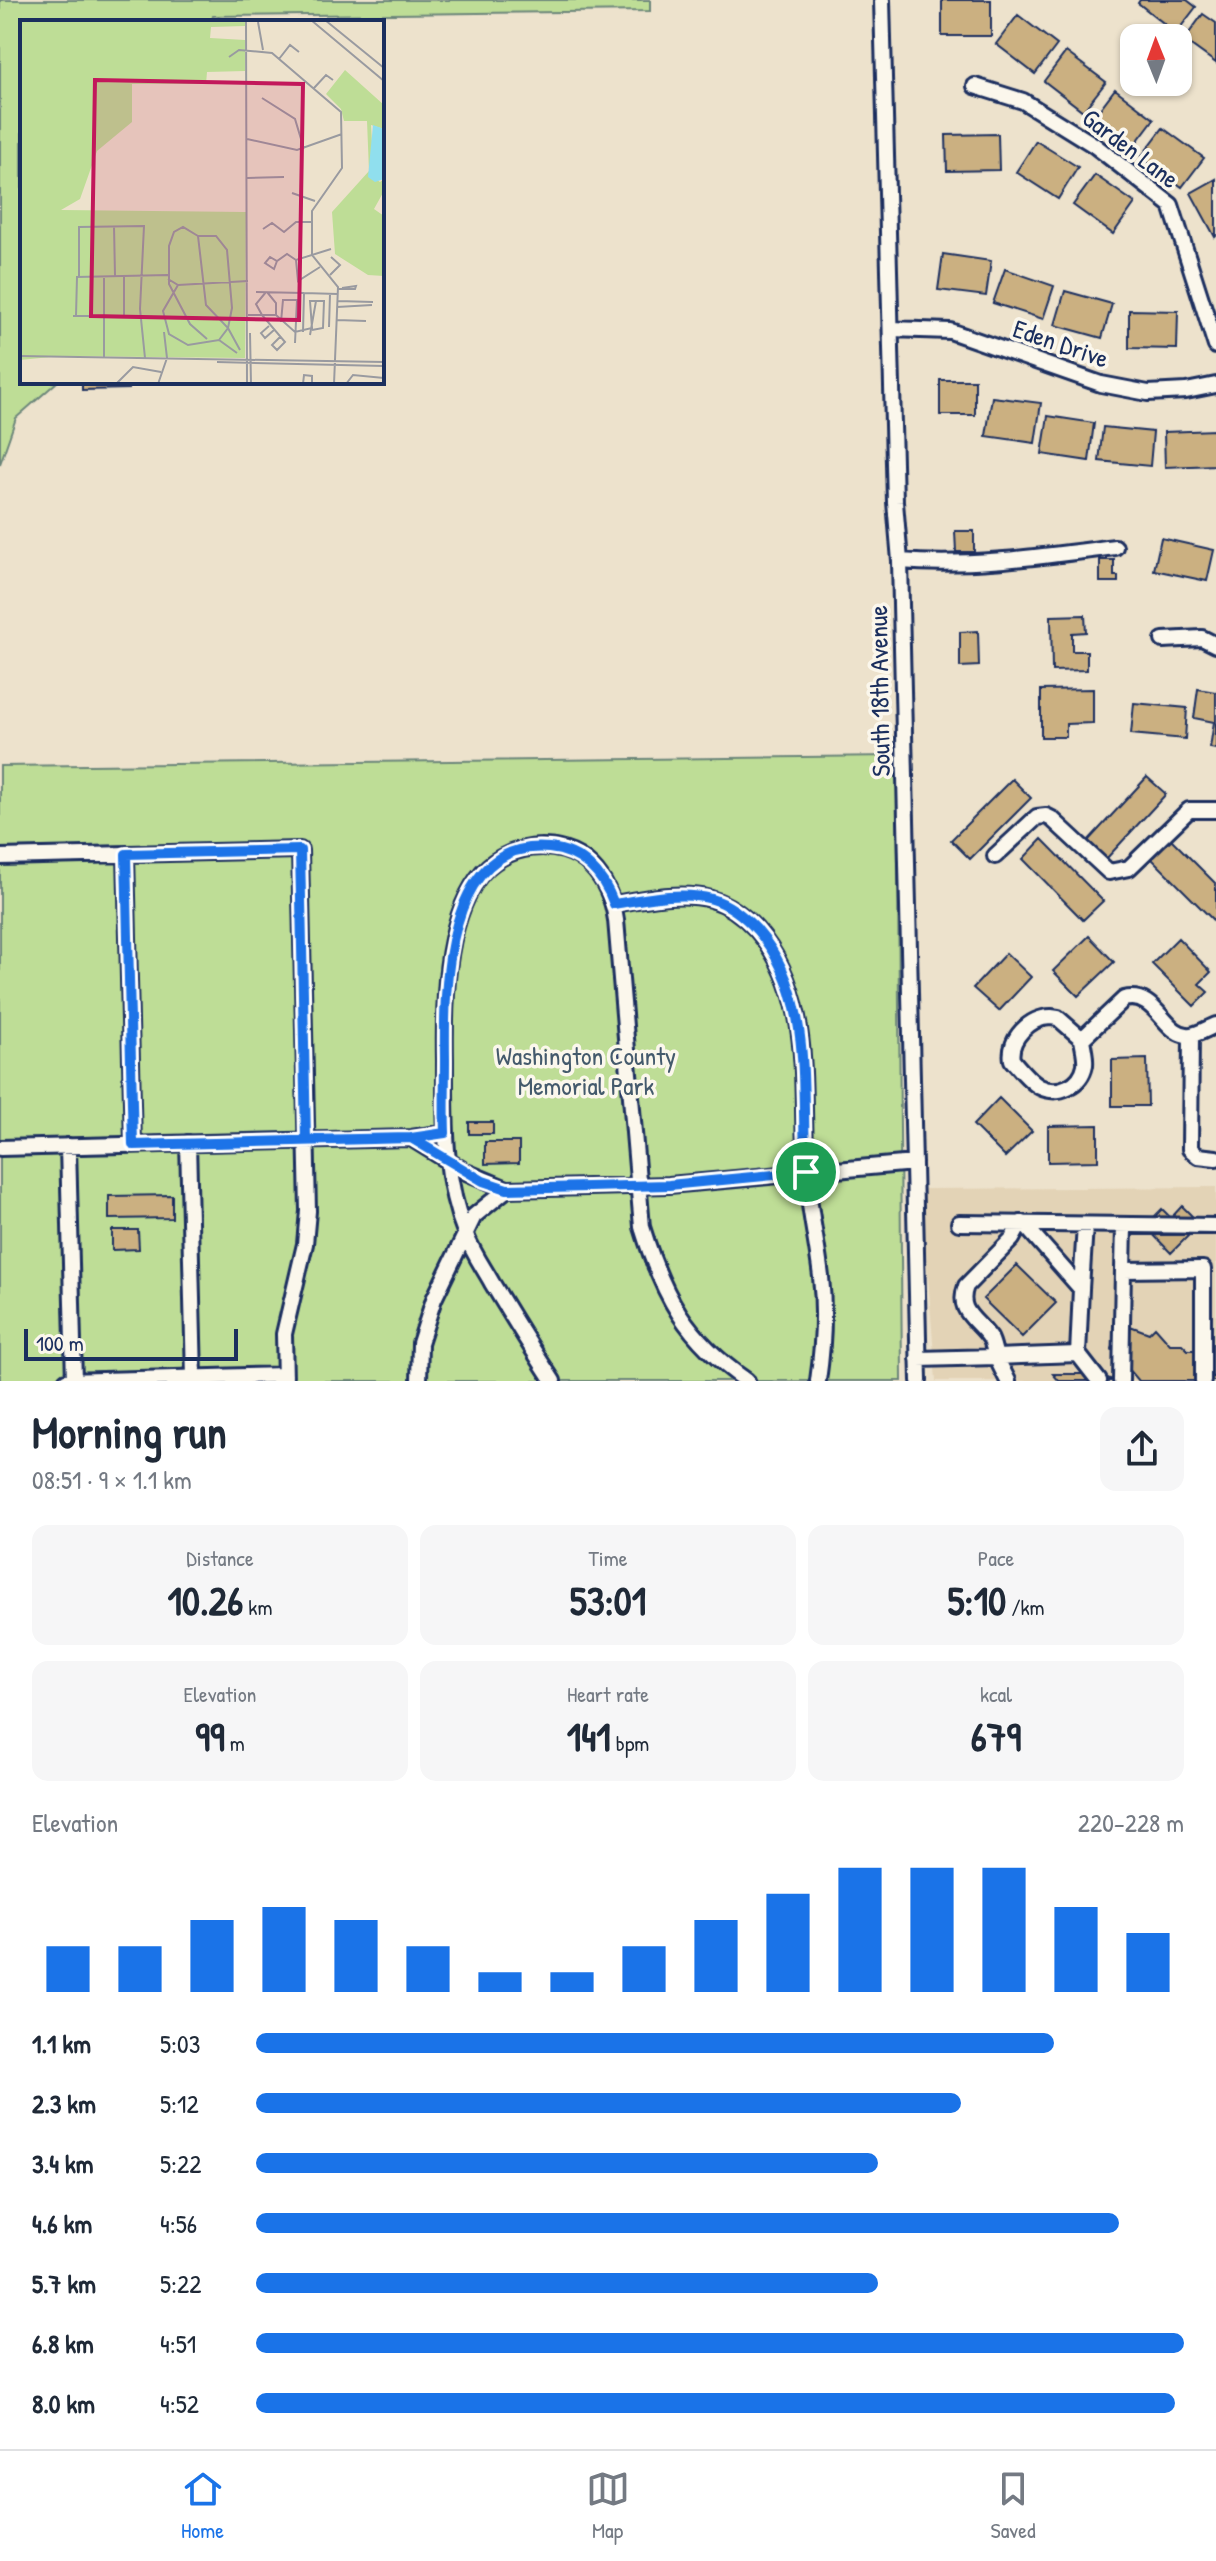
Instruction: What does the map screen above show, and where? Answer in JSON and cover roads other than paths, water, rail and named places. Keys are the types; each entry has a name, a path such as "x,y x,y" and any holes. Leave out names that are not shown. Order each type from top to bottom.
{"street":[{"name":"South 18th Avenue","path":"882,0 895,502 900,561 919,1381"},
{"name":"Garden Lane","path":"975,86 1023,101 1094,145 1171,205 1216,346"},
{"name":"Eden Drive","path":"891,329 950,331 1101,384 1148,393 1186,391 1216,385"},
{"path":"900,561 997,561 1115,547"},
{"path":"1163,640 1202,638 1216,645"},
{"path":"995,856 1037,817 1046,816 1109,872 1119,871 1129,868 1189,810 1216,810"},
{"path":"553,1381 477,1259 465,1234 451,1184 445,1133 444,1002 448,966 462,913 477,879 499,858 512,852 541,847 558,849 589,864 608,889 614,904 642,1227 653,1263 672,1304 706,1348 747,1381"},
{"path":"0,857 300,850 307,1227 284,1334 285,1378 65,1381"},
{"path":"126,854 133,1145"},
{"path":"614,904 659,898 708,898 723,903 737,912 773,950 790,983 801,1033 806,1172 823,1299 823,1349 818,1381"},
{"path":"1082,1039 1124,999 1132,997 1145,999 1182,1034 1191,1035 1216,1025"},
{"path":"1039,1018 1058,1018 1082,1039 1085,1065 1078,1080 1062,1089 1051,1090 1036,1084 1012,1060 1014,1039 1039,1018"},
{"path":"1191,1035 1190,1149 1198,1156 1216,1158"},
{"path":"0,1148 411,1138 445,1133"},
{"path":"411,1138 483,1181 507,1189 637,1186 914,1163"},
{"path":"188,1143 194,1377"},
{"path":"68,1146 74,1381"},
{"path":"419,1381 420,1343 434,1299 474,1216 507,1189"},
{"path":"959,1223 1216,1226"},
{"path":"1022,1223 1081,1289"},
{"path":"1008,1381 990,1338 964,1309 963,1294 966,1286 1012,1239 1022,1223"},
{"path":"1085,1225 1078,1354 1099,1381"},
{"path":"1121,1381 1124,1226"},
{"path":"1123,1270 1203,1269 1203,1381"},
{"path":"918,1359 1078,1354"}],"park label":[{"name":"Washington County Memorial Park","path":"586,1070"}]}
